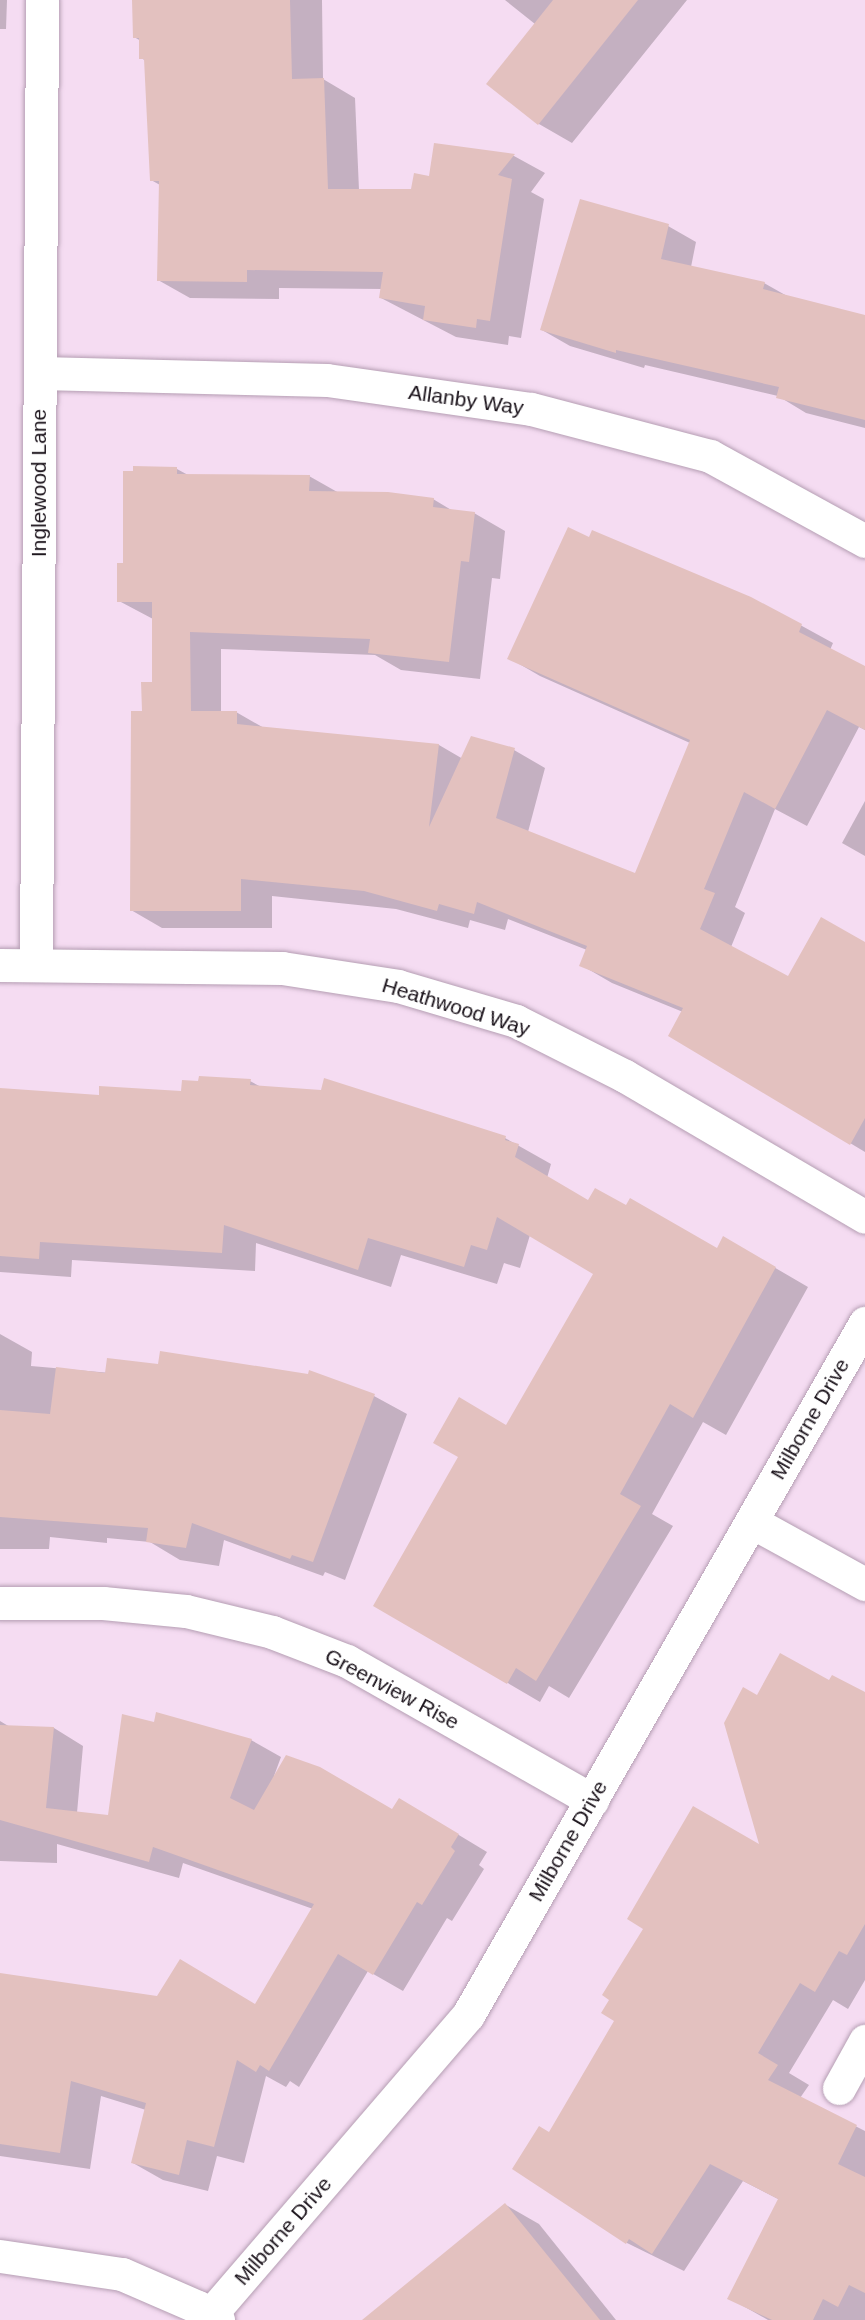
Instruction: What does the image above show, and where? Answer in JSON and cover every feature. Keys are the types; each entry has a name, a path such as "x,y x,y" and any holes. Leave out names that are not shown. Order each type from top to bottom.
{"street":[{"name":"Inglewood Lane","path":"36,965 42,0"},
{"name":"Allanby Way","path":"40,373 327,380 531,409 710,456 865,541"},
{"name":"Heathwood Way","path":"0,965 282,968 398,986 516,1021 625,1076 865,1217"},
{"name":"Milborne Drive","path":"214,2318 468,2015 865,1323"},
{"path":"752,1522 865,1584"},
{"name":"Greenview Rise","path":"0,1602 103,1603 186,1611 272,1632 347,1661 592,1800"},
{"path":"839,2088 865,2041"},
{"path":"0,2256 122,2274 214,2318"}],"building":[{"path":"132,0 290,0 292,79 324,78 328,189 411,189 414,173 429,176 434,143 515,154 498,175 512,179 490,321 477,319 476,328 423,320 425,306 379,298 383,272 247,270 247,282 157,281 159,181 150,181 144,59 139,59 139,38 133,38"},
{"path":"553,0 638,0 538,125 486,84"},
{"path":"580,199 669,224 661,259 765,282 763,289 865,315 865,420 776,398 779,387 616,350 616,353 540,330"},
{"path":"133,466 177,467 177,474 310,475 309,491 388,492 434,498 433,507 475,512 469,562 461,561 449,662 368,653 370,639 190,632 191,711 237,711 237,724 439,744 429,827 471,736 515,748 496,818 635,873 690,740 507,659 568,527 589,537 592,530 751,597 802,624 799,632 865,666 865,730 827,710 775,809 744,792 704,889 715,893 700,929 788,976 821,917 865,942 865,1118 850,1145 668,1036 683,1008 579,966 587,946 477,902 474,914 439,904 437,911 364,891 241,879 241,911 130,911 131,711 142,711 141,682 152,682 152,602 117,602 117,563 123,563 123,471 133,471"},
{"path":"199,1076 251,1079 250,1085 321,1090 324,1078 506,1136 505,1140 519,1144 515,1157 588,1200 595,1188 626,1205 630,1198 717,1248 723,1236 776,1267 693,1418 670,1404 620,1494 641,1506 536,1681 516,1668 507,1684 373,1606 458,1457 433,1443 459,1397 506,1425 593,1274 497,1217 487,1250 471,1245 464,1267 368,1238 358,1270 224,1225 222,1253 40,1242 39,1259 0,1256 0,1088 99,1095 99,1086 181,1091 182,1080 198,1081"},
{"path":"160,1351 308,1374 309,1370 375,1394 313,1562 292,1555 290,1559 192,1523 186,1548 146,1542 148,1528 0,1517 0,1410 50,1414 56,1367 105,1373 107,1358 158,1364"},
{"path":"780,1653 829,1680 832,1675 865,1692 865,1924 847,1955 839,1951 815,1992 800,1983 758,2053 778,2065 768,2080 857,2125 838,2164 865,2177 865,2293 849,2285 838,2307 823,2299 813,2320 772,2320 727,2299 778,2199 710,2164 652,2254 629,2239 626,2244 512,2169 539,2126 549,2132 614,2021 601,2013 609,2000 602,1995 643,1929 627,1919 693,1806 759,1844 724,1723 743,1687 757,1695"},
{"path":"156,1712 252,1739 230,1798 254,1810 286,1755 320,1767 392,1809 399,1798 459,1834 451,1847 455,1851 422,1905 417,1902 373,1975 338,1954 269,2071 260,2065 256,2072 237,2060 214,2147 187,2140 179,2175 131,2163 146,2103 71,2081 60,2153 0,2144 0,1973 157,1996 180,1959 255,2004 314,1904 153,1847 149,1862 0,1820 0,1725 54,1727 46,1808 108,1815 122,1714 154,1722"},
{"path":"505,2203 600,2320 362,2320"}]}
